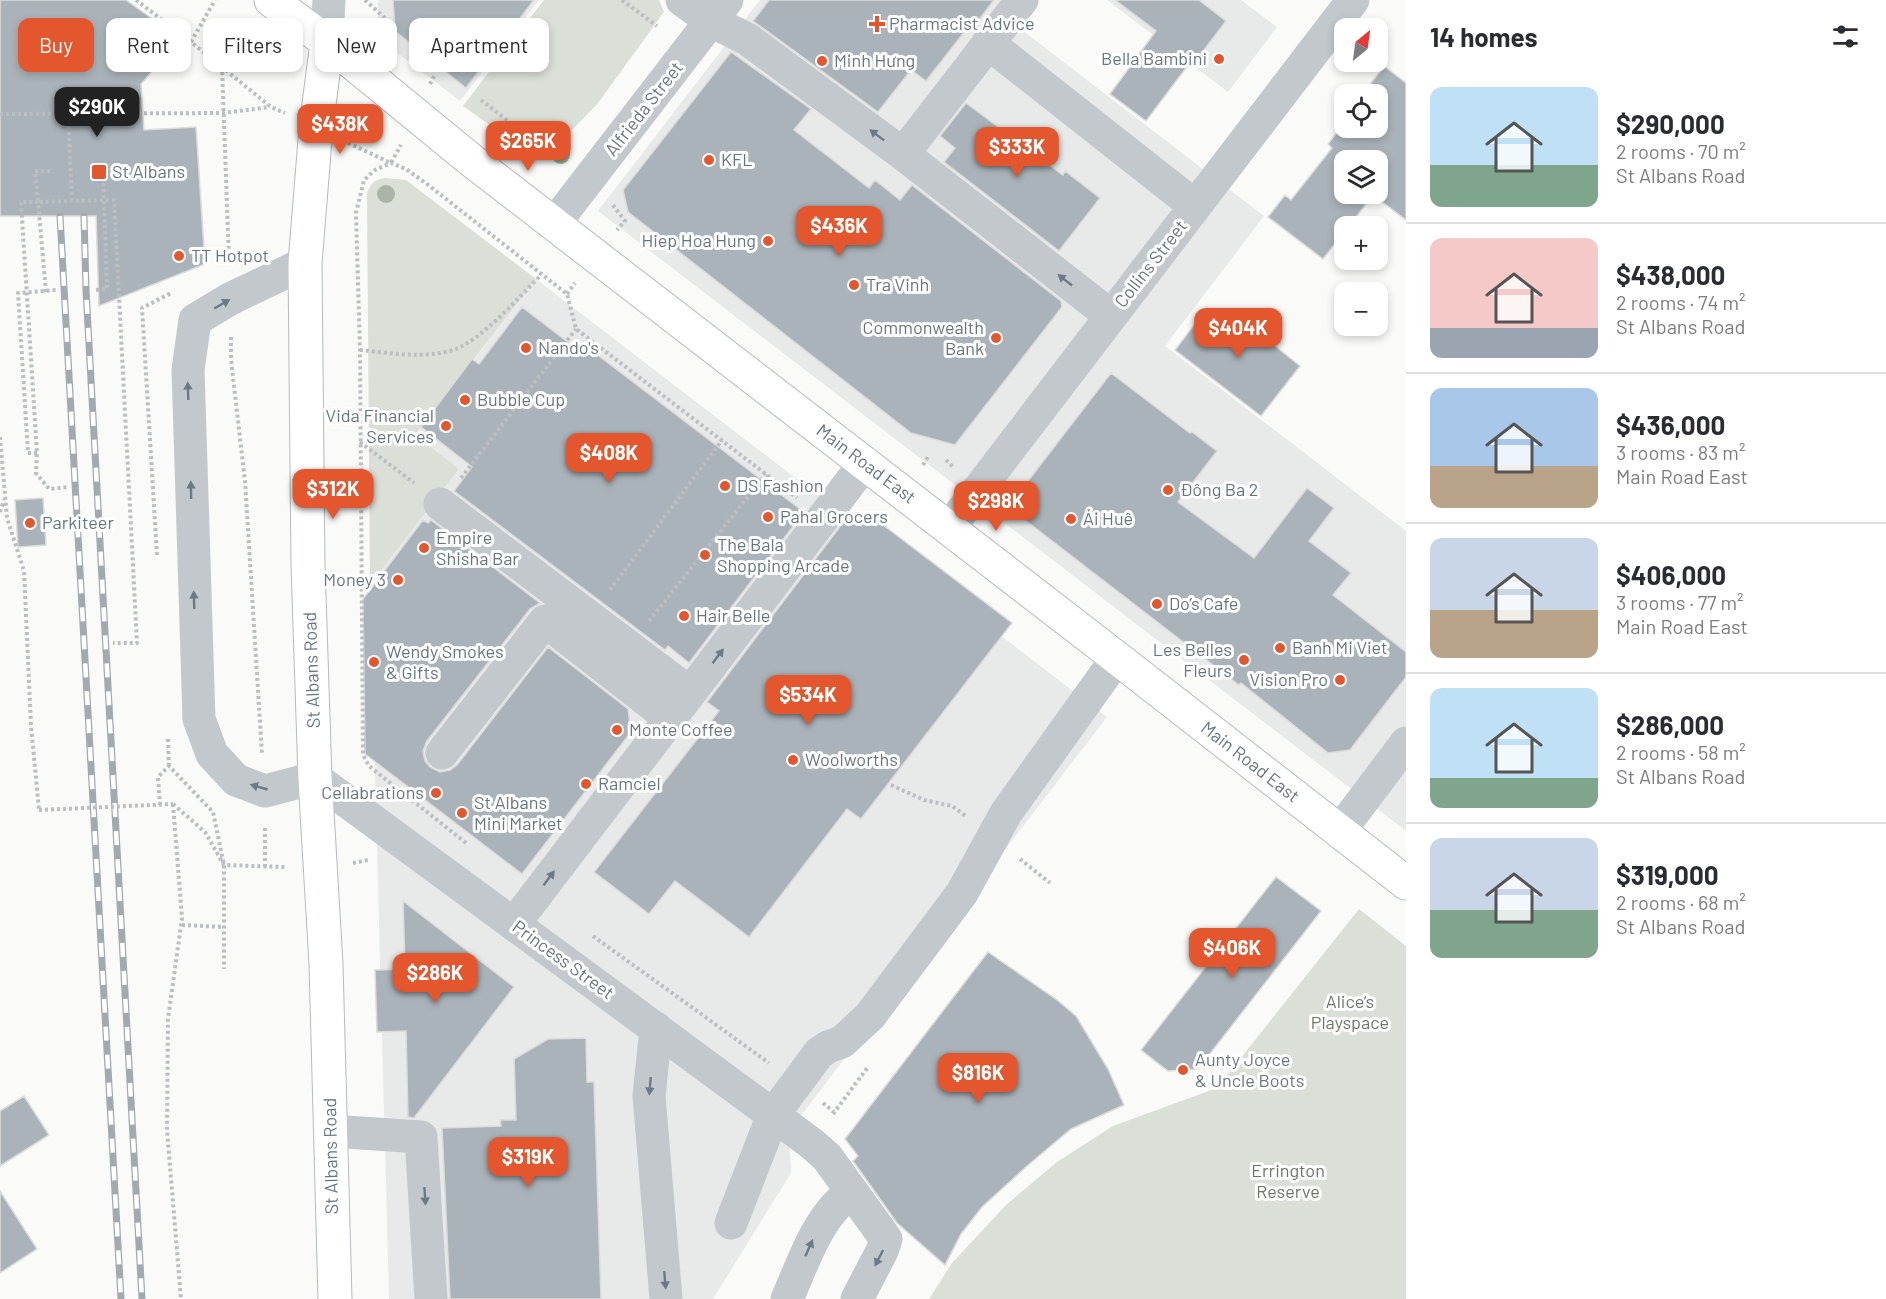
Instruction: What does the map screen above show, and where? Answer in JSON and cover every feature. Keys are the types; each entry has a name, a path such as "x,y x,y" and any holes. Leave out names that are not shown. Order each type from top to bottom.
{"main road":[{"name":"Main Road East","path":"271,0 315,33"},
{"name":"St Albans Road","path":"323,72 316,128 305,263 308,565 315,778 326,964 334,1299"},
{"name":"Main Road East","path":"364,72 471,160 1117,657 1406,883"}],"street":[{"path":"328,18 329,0"},
{"path":"682,0 719,11 747,39 903,154 1111,316"},
{"path":"903,154 1022,0"},
{"name":"Collins Street","path":"949,528 1353,0"},
{"name":"Alfrieda Street","path":"554,224 719,11"},
{"path":"988,43 1195,206"},
{"path":"305,263 230,299 195,320 188,370 199,719 212,754 236,780 266,791 315,778"},
{"path":"514,924 865,464"},
{"path":"440,504 690,693"},
{"path":"442,753 545,621 671,719"},
{"path":"731,1222 773,1114 819,1053 842,1042 870,1016 962,893 1006,813 1117,657"},
{"path":"1339,832 1406,744"},
{"name":"Princess Street","path":"315,778 773,1114 827,1157 886,1239 857,1299"},
{"path":"656,1028 649,1096 666,1299"},
{"path":"330,1131 421,1137 431,1299"},
{"path":"787,1299 816,1234 838,1201 851,1192"}],"path":[{"path":"136,0 160,18"},
{"path":"203,51 191,42 215,0"},
{"path":"366,0 385,18"},
{"path":"622,0 657,26"},
{"path":"222,72 231,360 245,482 257,703 266,791 265,867"},
{"path":"0,114 223,113 271,107 229,72"},
{"path":"481,100 610,201 625,221"},
{"path":"68,114 72,200"},
{"path":"470,846 369,766 363,755 360,350 356,213 364,180 375,170 391,163 405,169 567,294 576,329 805,504 837,501"},
{"path":"46,292 35,171 50,171"},
{"path":"90,172 103,172 107,289 96,290"},
{"path":"68,487 49,489 36,472 38,453 21,202 114,200 137,643 113,643"},
{"path":"360,350 435,354 454,349 467,343 487,327 541,275"},
{"path":"38,453 28,453 18,293 57,290"},
{"path":"360,442 440,504 576,329"},
{"path":"0,437 8,519 24,571 31,725 39,810 172,804 205,832"},
{"path":"590,617 722,440"},
{"path":"628,646 766,474"},
{"path":"0,512 6,496"},
{"path":"160,805 158,777 169,766 213,812 224,865 224,969"},
{"path":"172,804 182,924 168,1019 167,1130 181,1299"},
{"path":"182,924 224,927"},
{"path":"591,935 834,1112"}],"shaded area":[{"path":"378,0 539,0 525,18 409,18 409,62 397,53 397,18 378,18"},
{"path":"760,0 1039,0 1018,27 1264,216 1165,346 1406,531 1406,831 598,211"},
{"name":"Bella Bambini","path":"1107,0 1241,0 1277,27 1228,92"},
{"path":"422,72 483,72 460,101"},
{"path":"536,279 1107,717 789,1131 791,1173 713,1299 389,1299 370,585 459,469 415,436"}],"green space":[{"path":"544,0 659,0 664,12 598,103 575,127 553,142 527,154 507,153 512,141 463,106 489,72 549,72 549,18 530,18"},
{"path":"385,178 406,180 536,279 415,435 459,469 370,585 367,193 373,182"},
{"name":"Errington Reserve","path":"1359,909 1406,946 1406,1299 929,1299 952,1263 1006,1205 1057,1162 1113,1126 1217,1088"}],"building":[{"name":"St Albans","path":"0,0 126,0 151,18 106,18 106,72 151,72 141,84 144,130 196,127 205,264 99,306 96,216 0,216"},
{"path":"393,0 534,0 520,18 409,18 409,42 397,33 397,18 394,18"},
{"path":"769,0 994,0 969,33 966,30 926,81 911,70 878,112 753,21"},
{"path":"1115,0 1199,0 1226,21 1198,58 1195,56 1146,121 1110,94 1156,31"},
{"path":"731,52 811,109 794,130 869,188 875,180 900,200 912,185 1061,301 1062,307 955,445 911,433 628,212 623,190"},
{"path":"1388,69 1406,83 1406,220 1385,204 1388,204 1388,150 1334,150 1334,204 1366,204 1357,216 1334,216 1334,245 1323,259 1268,217 1285,195 1291,200 1332,148 1328,144 1334,136 1334,138 1388,138 1388,84 1370,84 1379,72 1388,72"},
{"path":"446,72 478,72 466,88"},
{"path":"966,103 1063,175 1065,171 1100,198 1059,251 944,162 955,148 940,136"},
{"path":"522,307 573,346 578,340 804,512 689,663 668,646 665,650 454,491 472,467 421,427 472,359 479,364"},
{"path":"1207,308 1226,322 1234,313 1300,366 1261,416 1175,350"},
{"path":"1111,373 1217,451 1178,502 1254,558 1307,488 1334,508 1309,541 1351,573 1333,595 1406,652 1406,677 1350,750 1328,753 1241,683 1239,685 1008,507"},
{"name":"Parkiteer","path":"43,498 46,545 18,547 15,500"},
{"name":"Woolworths","path":"870,515 1012,623 861,819 847,809 749,937 675,881 649,914 594,872 719,711 707,702 848,516 861,526"},
{"path":"423,520 428,523 431,520 540,603 530,609 427,741 423,751 425,761 430,767 440,772 450,770 457,765 548,647 628,709 631,732 522,874 365,754 363,599"},
{"path":"1276,877 1321,911 1198,1069 1168,1071 1141,1050"},
{"path":"403,901 514,987 414,1118 408,1117 406,1031 377,1032 375,970 405,969"},
{"path":"988,952 1076,1016 1108,1069 1124,1105 1071,1129 1027,1166 982,1207 961,1234 945,1265 897,1223 853,1161 858,1156 845,1139"},
{"path":"586,1038 587,1082 594,1082 601,1299 450,1299 442,1128 501,1126 500,1120 516,1120 514,1059 548,1039"},
{"path":"24,1096 49,1135 0,1166 0,1111"},
{"path":"0,1191 37,1249 0,1273"}],"railway":[{"path":"60,216 121,1299"},
{"path":"84,216 86,290 142,1299"}],"place":[{"name":"Pharmacist Advice","path":"877,24"},
{"name":"Bella Bambini","path":"1219,59"},
{"name":"Minh Hưng","path":"822,61"},
{"name":"KFL","path":"709,160"},
{"name":"St Albans","path":"99,172"},
{"name":"Hiep Hoa Hung","path":"768,241"},
{"name":"TT Hotpot","path":"179,256"},
{"name":"Tra Vinh","path":"854,285"},
{"name":"Commonwealth Bank","path":"996,338"},
{"name":"Nando's","path":"526,348"},
{"name":"Bubble Cup","path":"465,400"},
{"name":"Vida Financial Services","path":"446,426"},
{"name":"DS Fashion","path":"725,486"},
{"name":"Đông Ba 2","path":"1168,490"},
{"name":"Pahal Grocers","path":"768,517"},
{"name":"Ái Huê","path":"1071,519"},
{"name":"Parkiteer","path":"30,523"},
{"name":"Empire Shisha Bar","path":"424,548"},
{"name":"The Bala Shopping Arcade","path":"705,555"},
{"name":"Money 3","path":"398,580"},
{"name":"Do’s Cafe","path":"1157,604"},
{"name":"Hair Belle","path":"684,616"},
{"name":"Banh Mi Viet","path":"1280,648"},
{"name":"Les Belles Fleurs","path":"1244,660"},
{"name":"Wendy Smokes & Gifts","path":"374,662"},
{"name":"Vision Pro","path":"1340,680"},
{"name":"Monte Coffee","path":"617,730"},
{"name":"Woolworths","path":"793,760"},
{"name":"Ramciel","path":"586,784"},
{"name":"Cellabrations","path":"436,793"},
{"name":"St Albans Mini Market","path":"462,813"},
{"name":"Aunty Joyce & Uncle Boots","path":"1183,1070"}],"park label":[{"name":"Alice’s Playspace","path":"1350,1012"}]}
